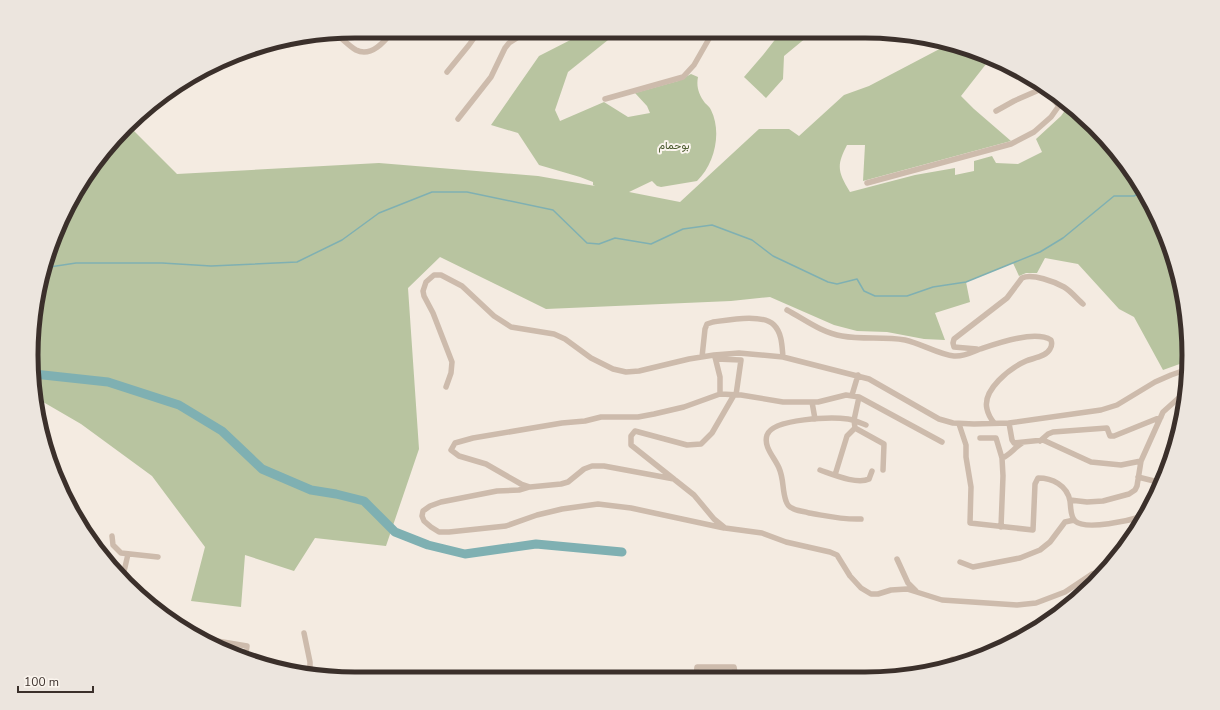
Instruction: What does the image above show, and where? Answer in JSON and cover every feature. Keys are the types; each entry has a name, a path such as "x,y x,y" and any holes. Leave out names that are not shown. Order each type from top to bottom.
{"street":[{"path":"342,39 356,50 366,52 383,44 388,38"},
{"path":"447,72 474,38"},
{"path":"458,119 491,77 505,48 509,43 517,38"},
{"path":"605,100 683,77 694,65 709,38"},
{"path":"996,111 1014,101 1040,90"},
{"path":"867,183 1011,144 1034,132 1051,117 1059,106 1055,102"},
{"path":"446,387 451,373 452,362 433,313 423,292 426,282 434,275 441,274 462,286 494,316 511,327 554,334 565,339 591,358 613,369 626,372 638,371 702,357 742,354 783,357 869,379 938,419 959,424 1010,422 1106,408 1117,405 1155,382 1181,372"},
{"path":"980,349 954,347 954,339 1007,298 1022,278 1026,276 1049,280 1065,287 1082,304"},
{"path":"787,310 822,329 840,336 906,340 953,356 962,356 1010,340 1038,336 1046,337 1051,340 1052,344 1050,350 1046,354 1025,362 1007,374 991,389 986,400 987,410 994,423"},
{"path":"702,357 705,329 707,324 752,318 768,321 775,325 781,339 783,357"},
{"path":"725,528 714,519 694,494 631,445 631,436 635,432 687,445 701,444 712,433 735,395 742,354"},
{"path":"715,357 741,360"},
{"path":"715,357 720,377 720,394"},
{"path":"852,395 858,375"},
{"path":"530,487 521,484 486,464 459,456 451,450 455,443 473,438 562,423 585,421 601,416 638,417 684,407 720,394 783,402 818,402 846,395 852,395 860,397 942,442"},
{"path":"855,428 854,420 860,397"},
{"path":"1070,500 1095,502 1129,494 1136,490 1141,460 1162,412 1178,401"},
{"path":"812,402 815,419"},
{"path":"1040,441 1048,434 1070,430 1107,428 1110,436 1114,436 1161,417"},
{"path":"861,519 850,520 793,509 786,502 780,469 767,446 767,435 769,431 775,427 815,419 826,418 854,420 866,425"},
{"path":"1010,422 1012,440 1014,443 1046,441 1091,462 1121,465 1141,460"},
{"path":"959,424 966,446 966,457 971,487 970,523 1034,530"},
{"path":"855,428 884,444 883,470"},
{"path":"834,475 847,436 855,428"},
{"path":"980,438 996,438 1002,458 1003,476 1001,527"},
{"path":"1002,458 1007,456 1015,447 1024,442"},
{"path":"674,478 604,466 592,466 584,469 568,482 519,490 497,491 441,502 430,506 423,511 422,516 424,521 439,532 449,532 506,526 537,515 562,509 598,504 631,508 725,528 762,533 786,542 830,552 837,555 850,576 861,588 871,594 907,589 942,600 1017,605 1036,603 1065,592 1094,573"},
{"path":"820,470 857,481 866,481 869,479 872,470"},
{"path":"1138,477 1155,481"},
{"path":"1036,537 1034,530 1035,484 1038,478 1056,481 1067,492 1074,520"},
{"path":"960,562 973,567 1020,558 1040,550 1050,542 1065,522 1074,520 1083,524 1105,524 1138,517"},
{"path":"112,536 113,545 121,553 158,557"},
{"path":"125,572 128,554"},
{"path":"897,560 908,583 918,593"},
{"path":"304,633 310,662 309,668"},
{"path":"220,642 247,646 246,652"},
{"path":"697,672 697,667 734,667 735,672"}],"green space":[{"name":"بوحمام","path":"574,38 613,38 608,40 568,72 555,110 560,121 604,102 628,117 650,113 647,106 635,93 678,81 691,74 698,77 698,91 705,103 711,109 716,128 715,147 708,166 697,181 661,187 657,186 652,181 629,192 680,202 759,129 789,129 799,136 844,95 869,86 942,48 987,63 961,96 1011,141 863,181 865,145 847,145 841,158 840,169 843,179 850,192 915,175 955,168 955,175 974,171 974,161 992,156 996,163 1018,164 1042,152 1036,139 1061,116 1065,110 1103,146 1129,179 1140,197 1158,234 1176,293 1181,334 1182,363 1163,370 1134,317 1119,309 1078,264 1045,258 1037,273 1026,273 1019,276 1013,263 966,282 970,302 935,313 945,340 924,339 887,332 857,331 834,325 770,297 731,301 546,309 440,257 408,288 419,449 386,546 315,538 294,571 245,555 241,607 191,601 205,547 152,476 81,424 42,401 38,355 44,293 62,234 80,196 104,162 133,130 177,174 379,163 538,176 595,186 593,185 593,182 580,177 539,165 518,133 491,125 539,56"},
{"path":"776,38 806,38 784,56 783,79 766,98 744,77"}],"waterway":[{"path":"51,267 76,263 162,263 211,266 297,262 342,240 379,213 432,192 467,192 553,210 587,243 599,244 615,238 651,244 683,229 712,225 752,240 773,256 828,282 837,284 857,279 864,291 875,296 907,296 933,287 966,282 1040,252 1063,238 1114,196 1134,196 1138,194"},
{"path":"39,375 108,382 179,405 222,431 262,469 311,490 364,501 395,532 428,545 465,554 536,544 622,552"}]}
